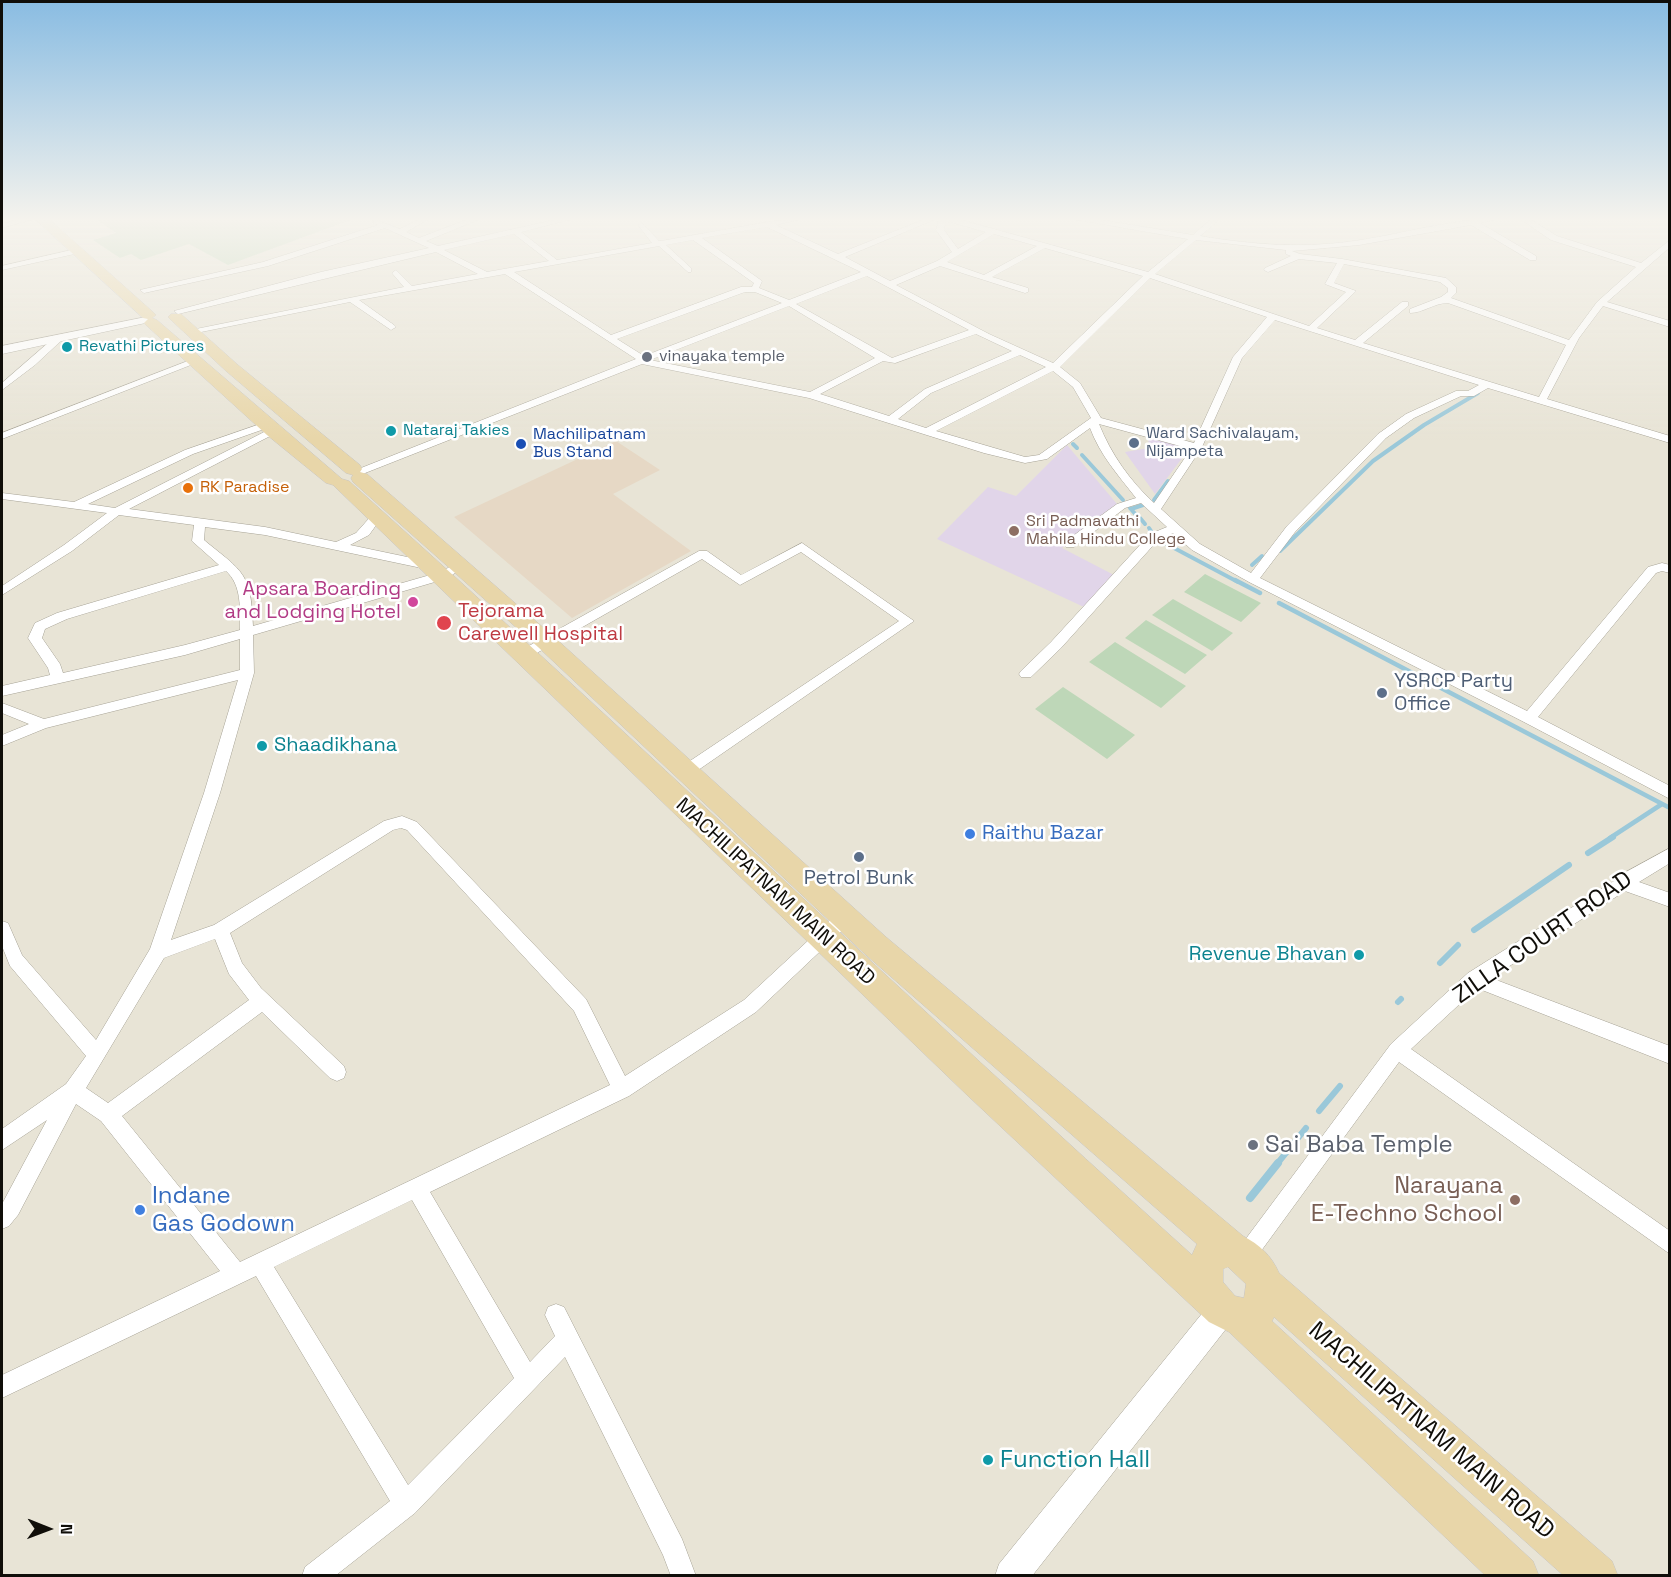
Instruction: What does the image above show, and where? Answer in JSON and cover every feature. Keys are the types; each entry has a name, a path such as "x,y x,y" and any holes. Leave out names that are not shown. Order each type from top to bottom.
{"main road":[{"name":"MACHILIPATNAM MAIN ROAD","path":"121,293 269,428 350,477 376,517 451,574"},
{"path":"146,293 159,303"},
{"path":"149,319 161,310 177,314"},
{"name":"MACHILIPATNAM MAIN ROAD","path":"177,314 191,331 350,477 451,574 535,648 686,771 844,918 1247,1264 1597,1575"},
{"name":"MACHILIPATNAM MAIN ROAD","path":"535,648 822,938 1518,1575"},
{"path":"1213,1252 1247,1264 1264,1303 1255,1314 1224,1308 1204,1279 1206,1263 1213,1252"}],"street":[{"path":"177,314 256,293"},
{"path":"191,331 394,293"},
{"path":"539,293 649,364 811,395 988,451 1035,460 1043,457 1095,420"},
{"path":"610,339 734,293"},
{"path":"765,293 789,303 882,358 892,361 976,331"},
{"path":"350,477 816,293"},
{"path":"906,293 976,331 1054,367 1077,386 1095,420 1102,445 1115,465 1143,499 1196,547 1253,579 1529,718 1670,793"},
{"path":"928,431 1054,367 1131,293"},
{"path":"1204,293 1356,344 1670,440"},
{"path":"1311,329 1350,293"},
{"path":"1356,344 1409,307 1444,299 1452,293"},
{"path":"1542,400 1571,344 1601,303 1613,293"},
{"path":"352,299 391,327"},
{"path":"1444,299 1571,344"},
{"path":"1601,303 1670,324"},
{"path":"1155,510 1197,447 1238,357 1274,315"},
{"path":"2,350 149,319"},
{"path":"2,387 58,339"},
{"path":"890,420 928,391 1018,352"},
{"path":"811,395 882,358"},
{"path":"2,436 196,361"},
{"path":"1253,579 1291,529 1382,436 1410,416 1459,393 1470,394 1486,385"},
{"path":"1095,420 1197,447"},
{"path":"2,425 19,429"},
{"path":"75,506 189,452 269,428"},
{"path":"2,591 68,548 116,512 269,428"},
{"path":"4,498 265,531 451,574"},
{"path":"1070,544 1121,506 1143,499"},
{"path":"337,546 358,538 369,530 376,517"},
{"path":"2,1219 11,1208 73,1090 97,1055 159,952 212,794 247,673 244,590 238,575 198,541 200,523"},
{"path":"1026,674 1056,645 1154,537 1174,528"},
{"path":"535,648 703,554 740,581 802,547 908,621 686,771"},
{"path":"57,678 55,667 35,638 40,626 62,616 228,566"},
{"path":"1529,718 1652,570 1662,567 1670,569"},
{"path":"2,691 185,650 247,630 451,574"},
{"path":"2,741 43,724 247,673"},
{"path":"2,708 43,724"},
{"path":"159,952 220,930 389,825 402,822 412,826 580,1005 622,1089"},
{"name":"ZILLA COURT ROAD","path":"1247,1264 1397,1050 1474,979 1621,883 1670,854"},
{"path":"1621,883 1670,900"},
{"path":"2,1387 235,1273 622,1089 750,1006 844,918"},
{"path":"2,928 16,960 97,1055"},
{"path":"220,930 235,968 263,1001 337,1072"},
{"path":"1474,979 1670,1055"},
{"path":"108,1114 263,1001"},
{"path":"1397,1050 1670,1244"},
{"path":"73,1090 108,1114 235,1273"},
{"path":"2,1140 73,1090"},
{"path":"416,1187 527,1379"},
{"path":"259,1262 406,1504"},
{"path":"1011,1575 1224,1308"},
{"path":"556,1315 674,1548 684,1575"},
{"path":"314,1575 406,1504 568,1339"}],"shaded area":[{"path":"1148,436 1189,449 1155,494 1125,452 1149,448"},
{"path":"616,441 660,470 613,494 691,551 572,618 454,517"},
{"name":"Sri Padmavathi Mahila Hindu College","path":"1067,445 1117,504 1062,548 1114,575 1084,607 937,539 988,487 1016,496"}],"green space":[{"path":"1205,574 1261,603 1241,622 1184,592"},
{"path":"1173,599 1233,633 1212,651 1152,615"},
{"path":"1146,620 1207,655 1185,674 1125,638"},
{"path":"1115,642 1186,686 1161,708 1089,662"},
{"path":"1063,687 1135,735 1107,759 1035,709"}],"waterway":[{"path":"1280,551 1373,461 1424,425 1478,393"},
{"path":"1073,444 1077,448"},
{"path":"1082,455 1123,500"},
{"path":"1154,500 1168,481"},
{"path":"1131,509 1143,505"},
{"path":"1130,508 1137,516"},
{"path":"1140,518 1145,524"},
{"path":"1149,528 1153,534"},
{"path":"1159,540 1238,582"},
{"path":"1252,565 1262,556"},
{"path":"1235,580 1260,593"},
{"path":"1279,603 1670,808"},
{"path":"1610,838 1662,804"},
{"path":"1588,853 1613,837"},
{"path":"1474,930 1569,865"},
{"path":"1440,963 1458,945"},
{"path":"1398,1002 1401,999"},
{"path":"1319,1111 1340,1086"},
{"path":"1277,1164 1306,1128"},
{"path":"1250,1198 1278,1163"}],"place":[{"name":"Revathi Pictures","path":"67,347"},
{"name":"vinayaka temple","path":"647,357"},
{"name":"Nataraj Takies","path":"391,431"},
{"name":"Ward Sachivalayam, Nijampeta","path":"1134,443"},
{"name":"Machilipatnam Bus Stand","path":"521,444"},
{"name":"RK Paradise","path":"188,488"},
{"name":"Sri Padmavathi Mahila Hindu College","path":"1014,531"},
{"name":"Apsara Boarding and Lodging Hotel","path":"413,602"},
{"name":"Tejorama Carewell Hospital","path":"444,623"},
{"name":"YSRCP Party Office","path":"1382,693"},
{"name":"Shaadikhana","path":"262,746"},
{"name":"Raithu Bazar","path":"970,834"},
{"name":"Petrol Bunk","path":"859,857"},
{"name":"Revenue Bhavan","path":"1359,955"},
{"name":"Sai Baba Temple","path":"1253,1145"},
{"name":"Narayana E-Techno School","path":"1515,1200"},
{"name":"Indane Gas Godown","path":"140,1210"},
{"name":"Function Hall","path":"988,1460"}]}
